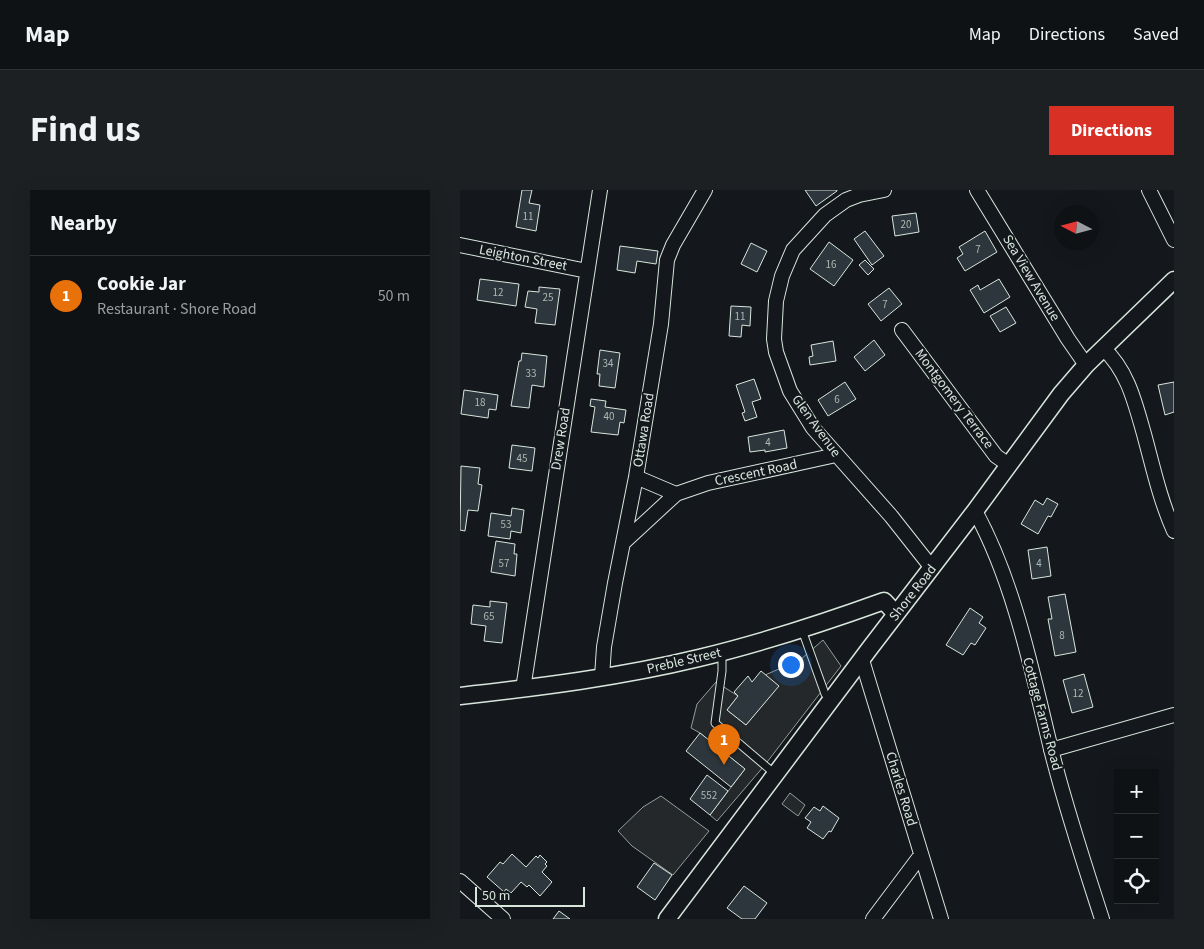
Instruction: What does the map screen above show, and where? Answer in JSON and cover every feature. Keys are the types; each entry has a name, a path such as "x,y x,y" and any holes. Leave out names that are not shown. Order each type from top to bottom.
{"street":[{"name":"Drew Road","path":"522,689 600,190"},
{"name":"Ottawa Road","path":"602,677 604,647 636,477 661,324 667,260 673,245 705,190"},
{"name":"Glen Avenue","path":"884,190 846,200 825,215 793,250 782,276 776,301 774,338 776,352 790,391 813,428 891,516 932,568"},
{"path":"1149,190 1174,240"},
{"name":"Sea View Avenue","path":"974,191 1086,365"},
{"name":"Leighton Street","path":"460,245 587,271"},
{"name":"Shore Road","path":"667,919 975,512 1061,394 1103,348 1171,288"},
{"name":"Montgomery Terrace","path":"902,330 996,456 1008,465"},
{"path":"1103,348 1112,356 1122,370 1133,396 1165,511 1174,531"},
{"name":"Crescent Road","path":"624,541 676,494 708,483 836,455"},
{"path":"636,477 676,494"},
{"name":"Cottage Farms Road","path":"975,512 986,531 1013,602 1041,704 1051,750 1102,919"},
{"name":"Preble Street","path":"460,696 602,677 722,652 802,630 884,601 896,614"},
{"name":"Charles Road","path":"862,660 941,919"},
{"path":"1051,750 1174,715"},
{"path":"873,919 921,855"},
{"path":"460,881 503,919"}],"lane":[{"path":"802,630 825,694 832,700"},
{"path":"722,652 722,671 715,723 775,775"}],"shaded area":[{"path":"823,640 841,666 764,766 717,821 710,815 745,769 691,728 697,704 716,682 738,696 727,710 746,725 778,686 765,675 800,660"},
{"path":"790,793 805,805 798,816 782,804"},
{"path":"661,796 709,831 673,875 632,846 618,831 643,807"}],"building":[{"path":"522,190 532,190 529,203 540,205 536,231 516,227"},
{"path":"805,190 837,190 837,191 816,206"},
{"path":"916,213 919,232 895,236 892,216"},
{"path":"865,231 884,256 872,265 854,239"},
{"path":"985,231 997,252 965,271 957,258 963,254 959,247"},
{"path":"829,242 853,260 834,286 810,269"},
{"path":"751,243 767,251 757,272 741,264"},
{"path":"620,246 658,251 656,264 637,261 635,273 617,270"},
{"path":"865,260 874,269 868,275 859,265"},
{"path":"480,279 519,284 516,306 477,300"},
{"path":"999,279 1010,297 984,313 970,290 978,285 980,290"},
{"path":"539,287 560,289 555,325 535,323 537,309 525,307 528,291 539,292"},
{"path":"889,288 902,304 881,321 868,304"},
{"path":"731,306 751,307 750,326 742,325 741,337 729,336"},
{"path":"1006,307 1016,323 1000,332 990,316"},
{"path":"874,340 885,355 865,371 854,357"},
{"path":"833,341 836,361 810,365 809,357 813,356 811,345"},
{"path":"600,350 620,353 615,388 599,386 600,374 597,374"},
{"path":"522,353 547,356 544,387 532,385 529,408 511,406"},
{"path":"754,379 761,399 752,402 757,417 745,421 742,413 745,412 736,385"},
{"path":"845,382 856,399 828,416 818,400"},
{"path":"1174,382 1174,412 1165,415 1158,385"},
{"path":"464,390 498,395 496,410 489,409 488,418 461,414"},
{"path":"591,399 606,401 605,407 626,410 624,423 620,422 618,435 591,432 595,407 590,406"},
{"path":"784,430 787,448 765,452 765,450 750,452 748,437"},
{"path":"512,445 535,448 532,471 509,468"},
{"path":"461,466 480,468 478,484 482,485 478,511 468,510 465,531 460,530"},
{"path":"1047,498 1058,504 1051,517 1048,516 1038,534 1021,524 1035,500 1043,505"},
{"path":"512,508 524,510 521,533 511,531 510,539 488,536 491,513 511,516"},
{"path":"496,541 515,544 514,554 517,554 515,576 491,572"},
{"path":"1047,547 1051,576 1032,579 1028,550"},
{"path":"1065,594 1076,652 1055,656 1048,619 1052,619 1048,597"},
{"path":"490,601 507,603 502,643 484,641 486,626 471,624 473,605 490,607"},
{"path":"970,608 983,617 979,623 986,628 975,645 971,643 963,655 946,645"},
{"path":"761,671 779,686 746,725 727,710 738,696 734,692 748,676 752,682"},
{"path":"1084,674 1093,707 1072,713 1063,680"},
{"path":"700,733 745,769 731,787 686,751"},
{"path":"707,775 728,791 710,815 690,799"},
{"path":"823,806 839,818 831,832 829,831 823,839 807,828 811,822 805,818 814,807 820,811"},
{"path":"512,854 526,867 536,856 538,858 540,855 547,862 545,864 547,866 542,872 552,882 540,896 529,885 527,887 521,882 511,893 506,889 504,892 487,877 500,862 503,864"},
{"path":"654,863 672,875 655,900 637,887"},
{"path":"744,886 767,903 755,919 742,919 727,908"},
{"path":"559,911 570,919 553,919"}],"place":[{"name":"Cookie Jar","path":"724,765"}]}
